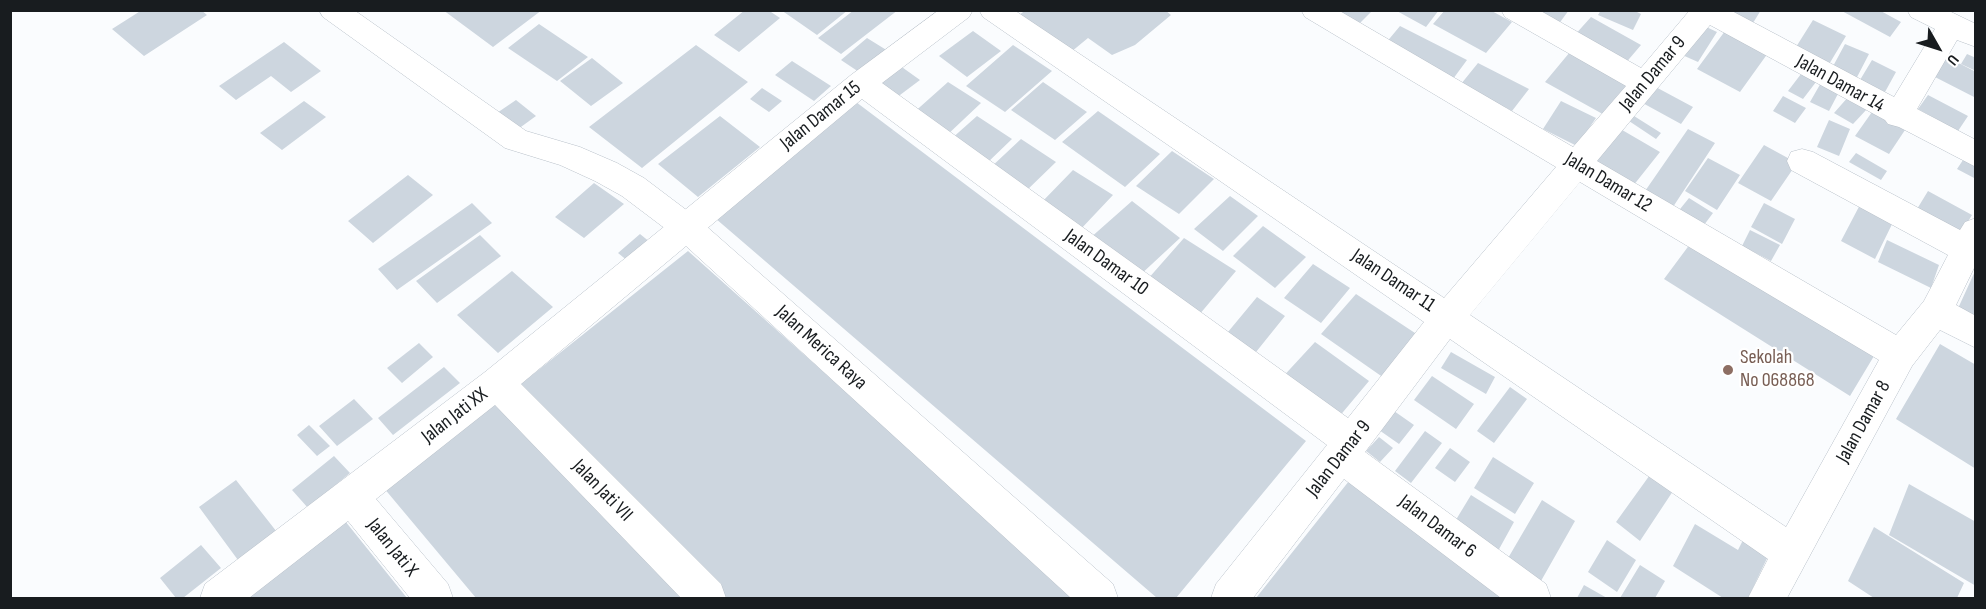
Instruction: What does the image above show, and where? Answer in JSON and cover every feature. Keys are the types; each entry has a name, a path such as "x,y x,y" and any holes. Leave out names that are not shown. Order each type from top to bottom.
{"street":[{"name":"Jalan Merica Raya","path":"333,10 516,140 569,156 606,172 633,187 686,227 1099,598"},
{"name":"Jalan Damar 15","path":"686,227 861,84 959,10"},
{"name":"Jalan Damar 11","path":"993,10 1792,553"},
{"name":"Jalan Damar 12","path":"1315,10 1900,355"},
{"path":"1515,10 1645,83"},
{"path":"1898,116 1963,31 1920,10"},
{"name":"Jalan Damar 9","path":"1230,598 1447,318 1706,11"},
{"name":"Jalan Damar 14","path":"1706,11 1898,116 1976,155"},
{"name":"Jalan Damar 10","path":"861,84 1347,449"},
{"path":"1803,160 1971,240"},
{"name":"Jalan Jati XX","path":"219,598 497,383 686,227"},
{"name":"Jalan Damar 8","path":"1767,598 1900,355 1936,311 1971,240"},
{"path":"1936,311 1976,333"},
{"name":"Jalan Jati VII","path":"497,383 707,598"},
{"name":"Jalan Damar 6","path":"1347,449 1532,598"},
{"name":"Jalan Jati X","path":"351,497 434,598"}],"building":[{"path":"142,10 201,10 207,15 144,56 112,29"},
{"path":"443,10 542,10 493,47"},
{"path":"745,10 768,10 780,18 739,52 714,35"},
{"path":"781,10 848,10 817,35"},
{"path":"854,10 898,10 841,54 818,38"},
{"path":"1026,10 1165,10 1171,15 1135,45 1112,55 1088,38 1071,52 1019,15"},
{"path":"1336,10 1373,10 1356,27"},
{"path":"1395,10 1439,10 1426,27"},
{"path":"1445,10 1490,10 1512,22 1486,53 1433,24"},
{"path":"1530,10 1569,10 1558,25"},
{"path":"1601,10 1633,10 1641,14 1633,30 1598,15"},
{"path":"1726,10 1761,10 1753,23"},
{"path":"1840,10 1879,10 1901,22 1890,37"},
{"path":"1591,17 1641,45 1624,65 1573,37"},
{"path":"1813,20 1846,36 1825,71 1791,55"},
{"path":"539,24 588,57 557,81 508,48"},
{"path":"1700,24 1717,32 1698,62 1680,54"},
{"path":"1400,26 1467,60 1453,79 1385,44"},
{"path":"973,31 1001,51 967,77 939,56"},
{"path":"1725,31 1768,53 1740,92 1697,69"},
{"path":"867,38 888,51 862,74 841,60"},
{"path":"284,42 321,71 291,92 271,76 236,100 219,86"},
{"path":"1845,44 1869,54 1855,81 1831,70"},
{"path":"696,45 748,82 642,168 589,127"},
{"path":"1013,45 1052,71 1005,112 966,86"},
{"path":"1570,52 1633,86 1608,117 1545,82"},
{"path":"1967,54 1976,58 1976,71 1961,64"},
{"path":"1947,57 1976,72 1976,98 1933,76"},
{"path":"592,58 623,83 591,106 560,81"},
{"path":"1872,60 1896,72 1885,92 1860,80"},
{"path":"792,61 831,86 814,101 775,75"},
{"path":"1478,63 1529,89 1512,111 1461,84"},
{"path":"899,65 920,80 892,101 872,86"},
{"path":"1801,74 1816,82 1803,99 1788,91"},
{"path":"1822,81 1840,90 1829,111 1810,102"},
{"path":"948,82 981,103 945,137 911,115"},
{"path":"1043,82 1087,112 1055,140 1011,110"},
{"path":"1652,85 1693,107 1681,124 1639,101"},
{"path":"762,88 782,101 769,112 750,99"},
{"path":"1928,95 1968,116 1958,131 1918,109"},
{"path":"1783,96 1806,108 1795,123 1773,111"},
{"path":"1849,96 1868,108 1853,124 1834,113"},
{"path":"852,99 1306,441 1176,598 1157,598 708,212"},
{"path":"516,100 536,116 514,132 494,115"},
{"path":"304,101 326,117 282,150 260,133"},
{"path":"1561,101 1596,118 1577,146 1543,129"},
{"path":"1098,111 1160,154 1125,187 1062,142"},
{"path":"1872,112 1905,130 1889,154 1855,136"},
{"path":"720,116 760,147 698,197 658,164"},
{"path":"977,116 1012,139 985,165 950,140"},
{"path":"1634,116 1661,133 1656,139 1629,121"},
{"path":"1829,120 1850,129 1839,156 1817,147"},
{"path":"1617,127 1660,152 1629,191 1586,165"},
{"path":"1688,129 1715,143 1671,210 1643,194"},
{"path":"1021,139 1056,162 1024,193 989,169"},
{"path":"1764,145 1797,163 1771,201 1738,183"},
{"path":"1172,151 1214,179 1179,214 1136,186"},
{"path":"1856,153 1887,171 1881,180 1849,162"},
{"path":"1965,157 1976,162 1976,179 1957,169"},
{"path":"1708,158 1740,175 1717,210 1685,191"},
{"path":"1073,170 1113,195 1079,231 1039,205"},
{"path":"408,175 433,195 373,243 348,221"},
{"path":"594,183 624,204 584,238 555,217"},
{"path":"1928,191 1972,215 1958,238 1914,214"},
{"path":"1230,196 1258,216 1223,251 1194,229"},
{"path":"1689,198 1713,213 1701,229 1676,214"},
{"path":"1863,199 1896,216 1875,259 1841,241"},
{"path":"1132,201 1180,238 1138,277 1089,239"},
{"path":"472,203 492,223 397,290 378,269"},
{"path":"1764,203 1795,219 1782,244 1751,227"},
{"path":"1263,226 1306,257 1275,288 1233,256"},
{"path":"1750,230 1780,245 1771,261 1742,246"},
{"path":"640,234 656,247 634,266 618,253"},
{"path":"480,235 501,256 437,303 416,281"},
{"path":"1184,238 1236,271 1199,315 1147,280"},
{"path":"1693,240 1877,351 1850,396 1664,279"},
{"path":"1887,240 1939,265 1931,288 1878,262"},
{"path":"688,251 1077,598 720,598 517,387"},
{"path":"1313,264 1350,288 1321,323 1284,298"},
{"path":"1976,269 1976,326 1955,315"},
{"path":"512,271 553,307 498,353 457,315"},
{"path":"1356,294 1418,335 1384,378 1321,334"},
{"path":"1257,297 1285,316 1252,357 1223,338"},
{"path":"1315,342 1369,381 1333,424 1278,382"},
{"path":"419,343 433,357 402,383 387,368"},
{"path":"1940,344 1976,365 1976,469 1896,419"},
{"path":"1451,352 1495,377 1486,394 1441,368"},
{"path":"444,367 460,383 393,435 378,418"},
{"path":"1432,376 1474,404 1456,429 1414,400"},
{"path":"1510,387 1527,399 1494,443 1477,431"},
{"path":"493,392 684,598 476,598 378,481"},
{"path":"354,399 373,419 337,446 319,426"},
{"path":"1394,411 1414,425 1399,444 1379,430"},
{"path":"309,425 330,446 317,456 297,435"},
{"path":"1425,431 1442,443 1411,483 1395,471"},
{"path":"1379,437 1393,448 1380,462 1366,451"},
{"path":"1450,448 1470,462 1455,482 1435,468"},
{"path":"334,456 350,473 308,508 292,490"},
{"path":"1493,457 1534,483 1515,514 1474,488"},
{"path":"1652,472 1675,488 1640,541 1616,522"},
{"path":"236,480 284,541 246,571 199,507"},
{"path":"1349,481 1504,598 1256,598"},
{"path":"1909,484 1976,522 1976,586 1889,535"},
{"path":"1471,495 1514,522 1498,551 1454,523"},
{"path":"1542,500 1575,521 1537,588 1504,565"},
{"path":"337,511 407,598 225,598"},
{"path":"1695,524 1738,550 1746,534 1771,550 1748,598 1723,598 1673,566"},
{"path":"1874,527 1964,583 1957,598 1874,598 1848,581"},
{"path":"1607,540 1636,560 1617,592 1588,572"},
{"path":"201,545 221,568 183,598 176,598 160,578"},
{"path":"1640,565 1665,581 1655,598 1620,598"},
{"path":"1584,585 1607,598 1577,598"}],"place":[{"name":"Sekolah No 068868","path":"1728,370"}]}
